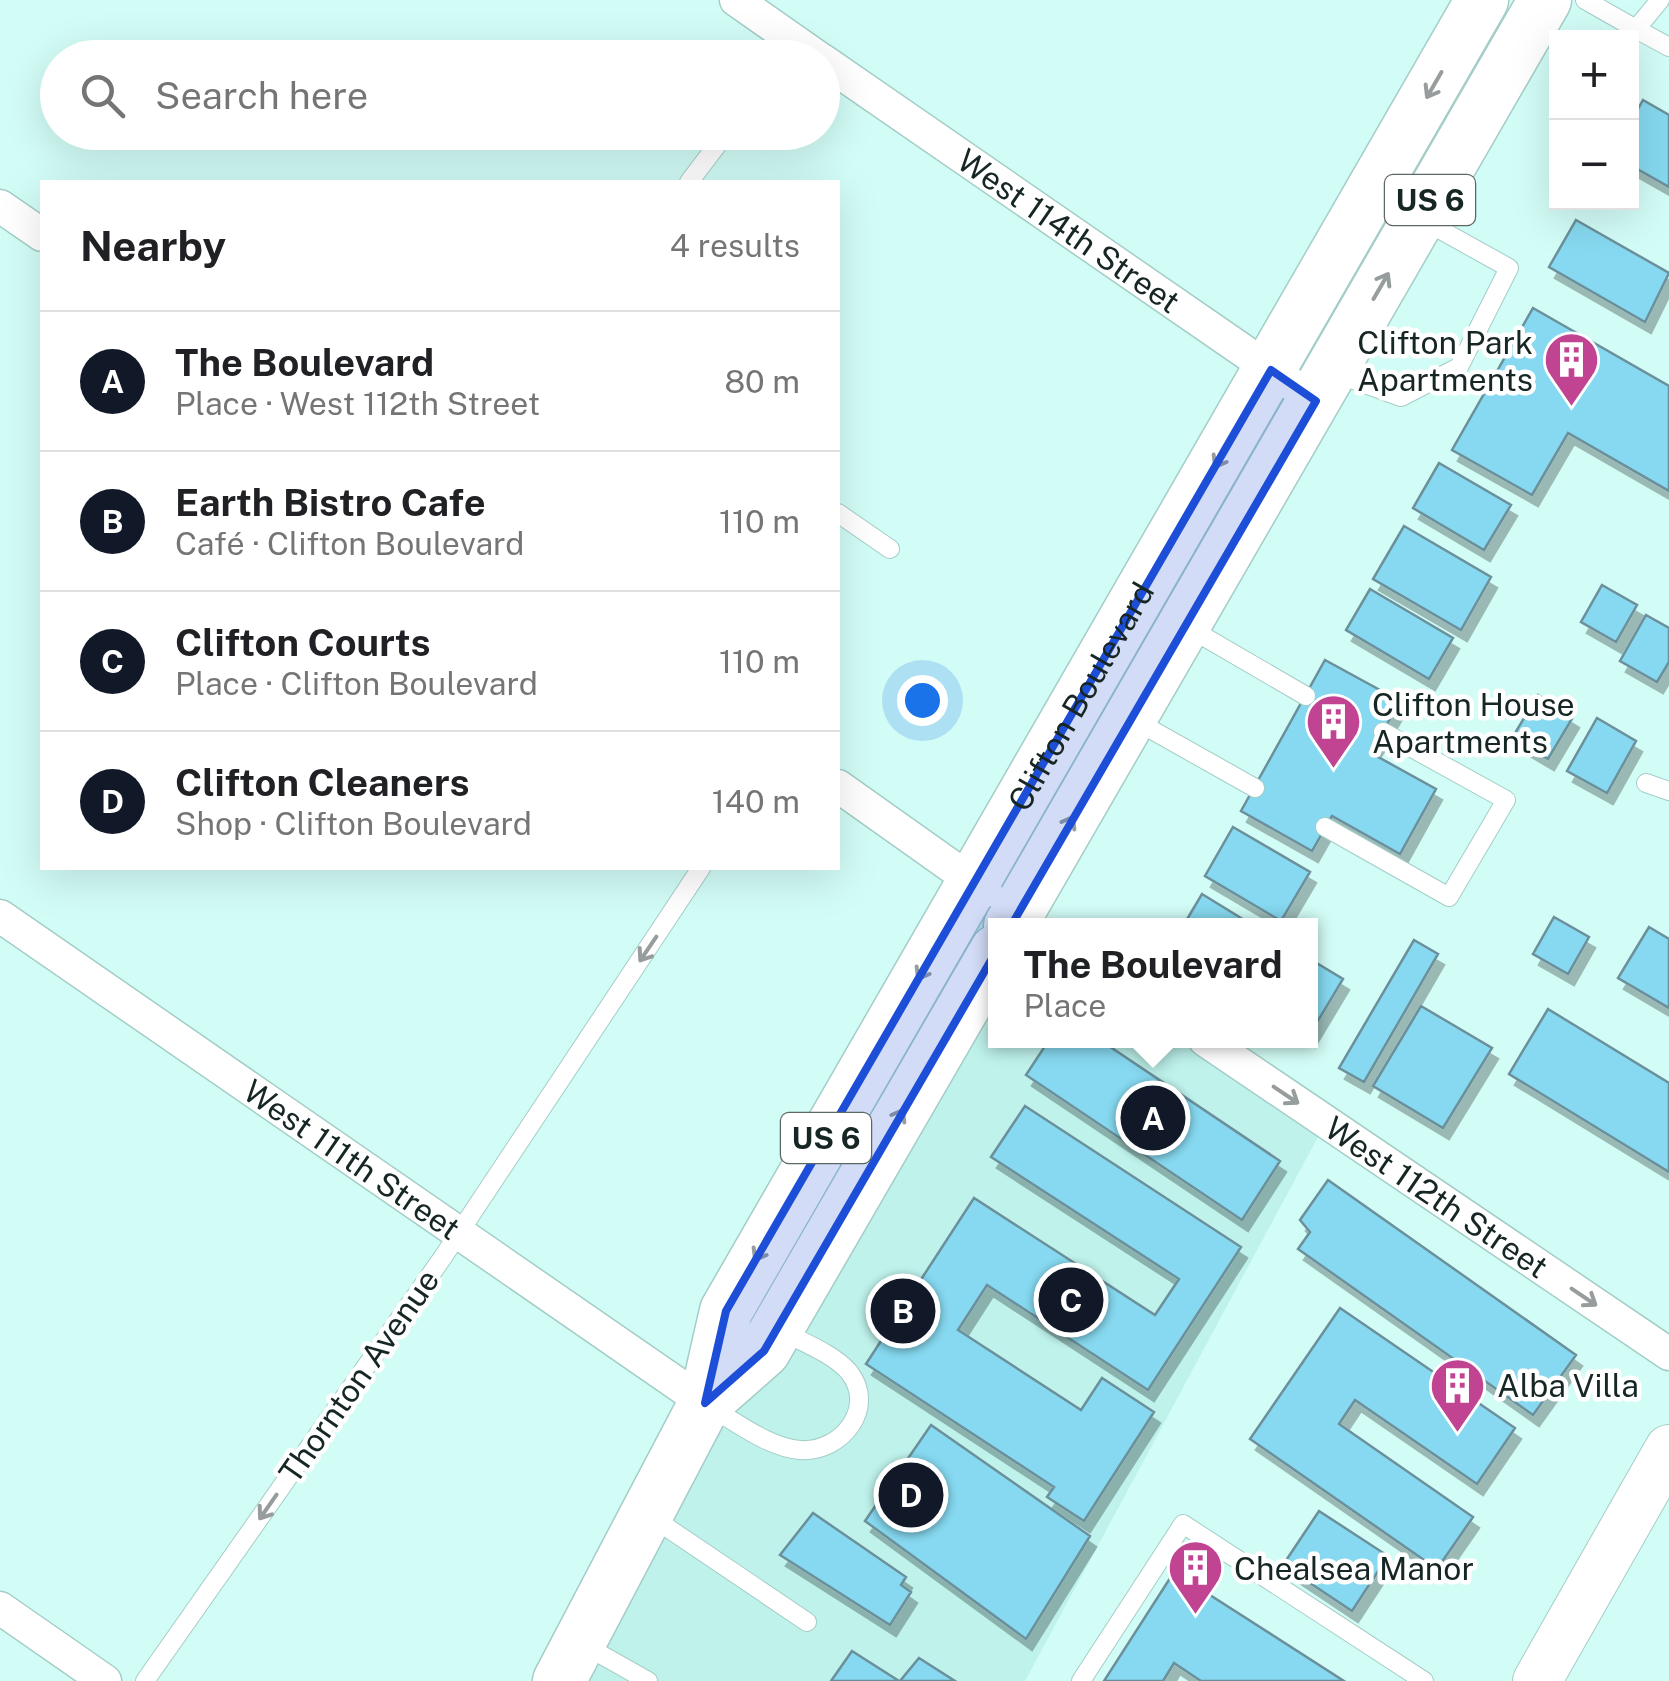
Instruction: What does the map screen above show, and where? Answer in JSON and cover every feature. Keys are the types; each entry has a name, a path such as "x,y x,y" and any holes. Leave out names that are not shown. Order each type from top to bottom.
{"main road":[{"name":"Clifton Boulevard","path":"570,1662 705,1404 726,1311 1482,0"},
{"name":"Clifton Boulevard","path":"1021,918 1131,718 1545,0"},
{"name":"Clifton Boulevard","path":"705,1404 764,1351 988,974"}],"street":[{"name":"West 114th Street","path":"736,0 787,40"},
{"name":"West 114th Street","path":"840,78 1271,370 1324,387"},
{"path":"0,206 40,235"},
{"path":"840,787 974,882 1005,918"},
{"name":"West 111th Street","path":"0,916 705,1404"},
{"name":"West 112th Street","path":"1217,1048 1669,1354"},
{"path":"1538,1681 1669,1449"},
{"path":"0,1608 105,1681"}],"lane":[{"path":"1585,0 1669,47"},
{"path":"1636,29 1660,0"},
{"path":"691,180 713,150"},
{"path":"1324,387 1402,396 1459,367 1509,268 1420,218"},
{"path":"840,514 890,549"},
{"path":"1185,626 1306,696"},
{"path":"1131,718 1254,788"},
{"path":"1325,828 1450,896 1506,800 1383,732"},
{"path":"1646,782 1669,791"},
{"name":"Thornton Avenue","path":"145,1681 457,1235 701,870"},
{"path":"705,1404 766,1438 800,1450 828,1446 846,1435 859,1410 857,1383 845,1367 778,1328"},
{"path":"646,1514 807,1622"},
{"path":"1081,1681 1182,1524 1424,1681"},
{"path":"570,1662 648,1681"}],"highlighted area":[{"path":"1271,370 1316,401 764,1351 705,1403 726,1311"}],"shaded area":[{"path":"988,963 988,1048 1215,1048 1326,1122 1025,1681 559,1681"}],"building":[{"path":"1643,100 1669,115 1669,187 1639,170 1639,107"},
{"path":"1576,220 1669,273 1645,322 1549,267"},
{"name":"Clifton Park Apartments","path":"1533,308 1669,386 1669,491 1568,433 1532,495 1452,450"},
{"path":"1439,463 1511,505 1484,550 1413,508"},
{"path":"1404,526 1491,577 1461,630 1373,579"},
{"path":"1602,585 1637,605 1616,642 1581,622"},
{"path":"1370,589 1453,638 1429,679 1346,630"},
{"path":"1646,615 1669,628 1669,662 1657,682 1620,661"},
{"name":"Clifton House Apartments","path":"1325,660 1400,701 1371,753 1436,789 1400,854 1332,816 1312,851 1241,811"},
{"path":"1538,695 1573,717 1548,759 1512,738"},
{"path":"1597,718 1636,741 1607,793 1567,771"},
{"path":"1233,827 1310,872 1283,918 1276,918 1205,876"},
{"path":"1202,894 1241,918 1188,918"},
{"path":"1554,917 1589,937 1568,974 1533,954"},
{"path":"1649,927 1669,939 1669,1008 1618,978"},
{"path":"1414,940 1438,954 1364,1082 1339,1068"},
{"path":"1318,964 1343,979 1318,1021"},
{"path":"1421,1006 1492,1048 1443,1128 1373,1086"},
{"path":"1548,1009 1669,1083 1669,1172 1509,1074"},
{"path":"1044,1048 1112,1048 1280,1161 1242,1220 1026,1075"},
{"path":"1025,1106 1241,1247 1148,1390 987,1285 958,1330 1081,1410 1102,1378 1154,1412 1084,1521 1047,1497 1054,1487 866,1364 974,1198 1155,1315 1179,1279 991,1157"},
{"path":"1328,1180 1576,1355 1533,1415 1298,1249 1310,1232 1300,1220"},
{"name":"Alba Villa","path":"1340,1308 1515,1428 1477,1484 1355,1400 1339,1424 1473,1517 1437,1569 1250,1439"},
{"path":"931,1425 1090,1536 1026,1639 865,1521"},
{"path":"1319,1511 1388,1556 1352,1611 1283,1565"},
{"path":"813,1513 906,1577 901,1585 911,1592 890,1625 780,1555"},
{"name":"Chealsea Manor","path":"1174,1572 1344,1681 1201,1681 1174,1663 1163,1681 1104,1681"},
{"path":"852,1651 899,1681 831,1681"},
{"path":"919,1658 955,1681 900,1681"}],"place":[{"name":"Clifton Park Apartments","path":"1572,409"},
{"name":"Clifton House Apartments","path":"1333,771"},
{"name":"The Boulevard","path":"1153,1118"},
{"name":"Clifton Courts","path":"1071,1300"},
{"name":"Earth Bistro Cafe","path":"903,1311"},
{"name":"Alba Villa","path":"1458,1434"},
{"name":"Clifton Cleaners","path":"911,1495"},
{"name":"Chealsea Manor","path":"1195,1617"}]}
